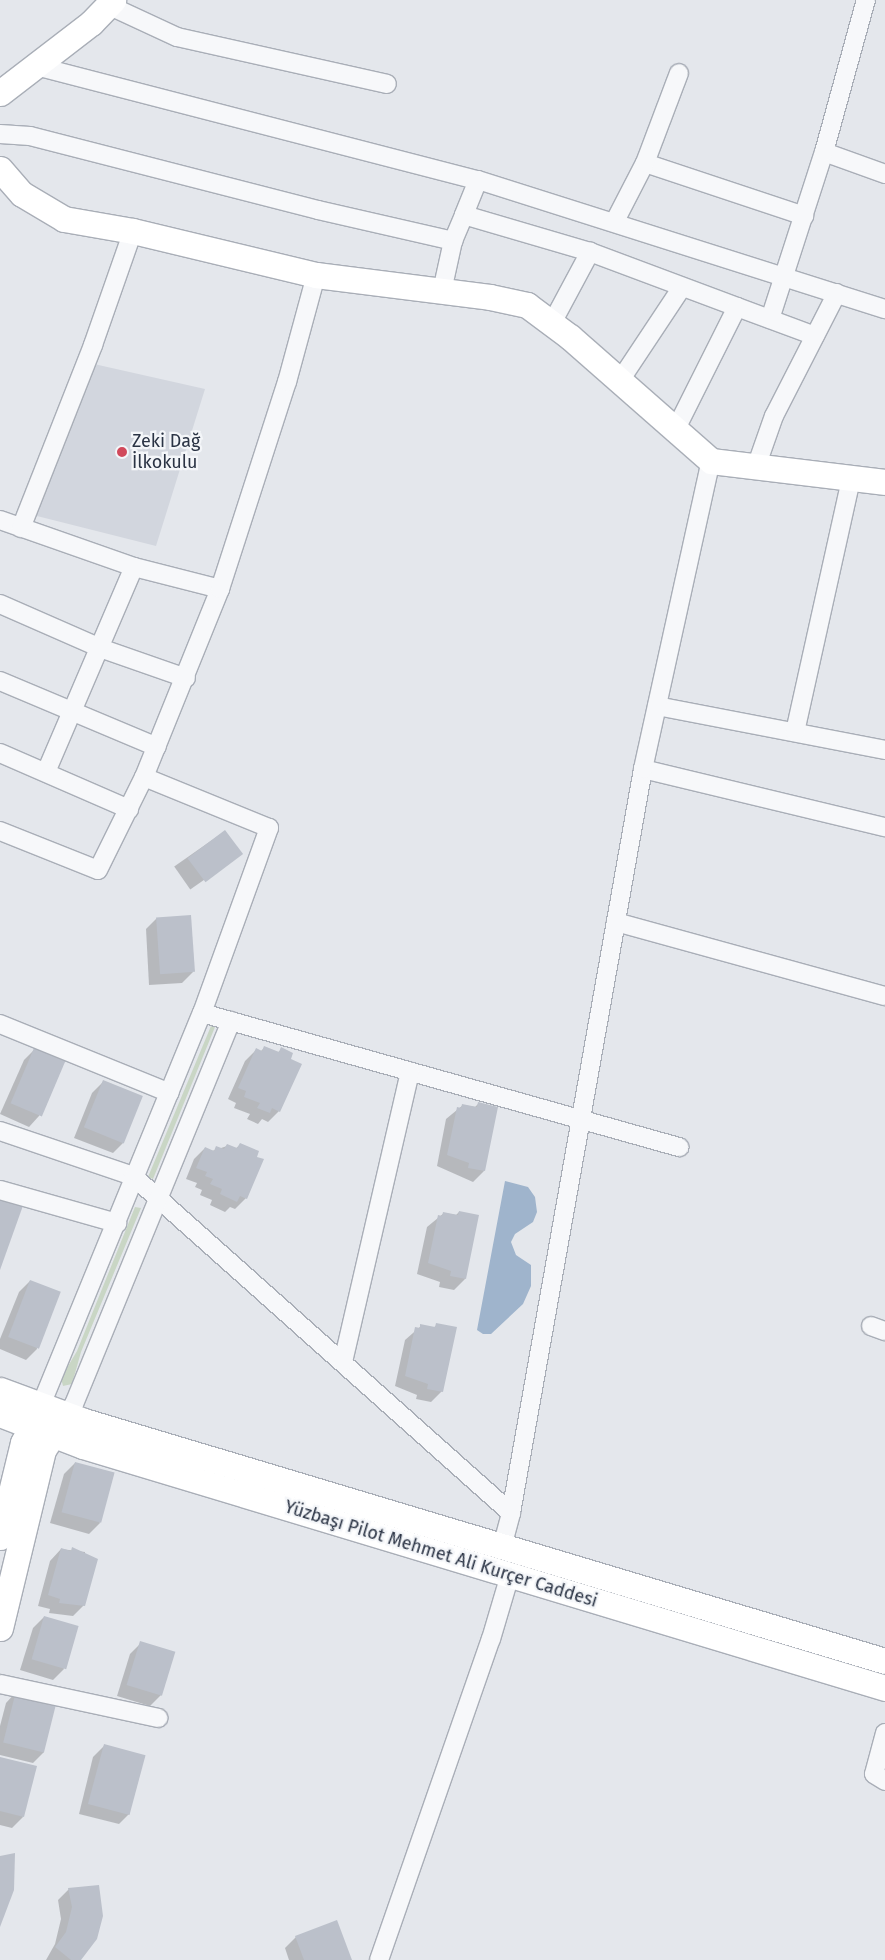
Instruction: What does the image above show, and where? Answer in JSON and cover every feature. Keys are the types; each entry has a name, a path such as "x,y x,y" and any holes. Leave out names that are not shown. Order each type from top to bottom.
{"main road":[{"path":"0,93 36,66 110,3"},
{"path":"0,169 22,194 58,216 133,231 316,275 442,291 527,305 552,322 711,461 851,480 885,482"},
{"name":"Yüzbaşı Pilot Mehmet Ali Kurçer Caddesi","path":"0,1390 48,1420 510,1575 885,1688"},
{"name":"Yüzbaşı Pilot Mehmet Ali Kurçer Caddesi","path":"0,1414 48,1420 502,1547 885,1661"},
{"path":"0,1537 23,1443 48,1420"},
{"path":"0,1628 43,1450 48,1420"}],"street":[{"path":"770,319 824,152 866,0"},
{"path":"110,3 176,38 387,84"},
{"path":"36,66 478,180 615,221 885,309"},
{"path":"615,221 645,163 679,73"},
{"path":"0,134 30,136 299,206 453,241"},
{"path":"824,152 885,174"},
{"path":"645,163 804,216"},
{"path":"442,291 453,241 478,180"},
{"path":"464,216 590,252 815,336"},
{"path":"21,528 93,345 133,231"},
{"path":"552,322 590,252"},
{"path":"0,831 98,870 144,777 186,678 220,589 287,382 316,275"},
{"path":"619,382 682,287"},
{"path":"756,467 774,416 837,293"},
{"path":"675,431 737,307"},
{"path":"502,1547 511,1513 643,769 711,461"},
{"path":"795,732 851,480"},
{"path":"0,520 134,567 220,589"},
{"path":"46,772 134,567"},
{"path":"0,604 100,648 186,678"},
{"path":"0,681 157,747"},
{"path":"657,706 885,750"},
{"path":"0,753 129,809"},
{"path":"643,769 885,827"},
{"path":"48,1420 117,1223 202,1012 269,828 144,777"},
{"path":"616,922 885,996"},
{"path":"202,1012 680,1147"},
{"path":"48,1420 74,1404 231,1021"},
{"path":"0,1024 170,1093"},
{"path":"343,1362 410,1072"},
{"path":"0,1131 136,1179 511,1513"},
{"path":"0,1190 117,1223"},
{"path":"379,1960 491,1639 510,1575"},
{"path":"0,1684 158,1718"},
{"path":"885,1733 874,1774 885,1781"}],"shaded area":[{"name":"Zeki Dağ İlkokulu","path":"94,364 205,389 156,546 33,515"}],"green space":[{"path":"211,1026 215,1027 153,1179 148,1177"},
{"path":"135,1207 141,1208 81,1352 72,1384 63,1386 61,1378 77,1351"}],"water":[{"path":"505,1181 528,1187 535,1197 537,1212 533,1222 515,1234 511,1242 516,1255 531,1265 531,1286 523,1304 491,1334 483,1334 477,1330"}],"building":[{"path":"225,830 243,854 206,882 187,858"},
{"path":"191,915 195,972 160,974 156,917"},
{"path":"264,1046 279,1052 281,1047 293,1053 291,1059 302,1064 280,1112 272,1108 270,1113 257,1108 260,1103 244,1097 246,1091 238,1088 256,1048 262,1051"},
{"path":"34,1048 65,1061 42,1117 11,1103"},
{"path":"103,1080 143,1096 124,1143 84,1127"},
{"path":"478,1102 498,1107 485,1171 468,1168 469,1163 447,1155 457,1107 461,1108 462,1104 477,1107"},
{"path":"240,1143 259,1151 257,1157 264,1159 247,1199 240,1196 237,1202 220,1194 222,1189 210,1184 213,1179 205,1176 207,1172 196,1168 205,1147 214,1151 216,1146 224,1149 227,1144 237,1148"},
{"path":"0,1194 25,1200 0,1270"},
{"path":"459,1211 479,1215 466,1279 450,1276 451,1271 428,1263 438,1215 442,1216 443,1212 458,1215"},
{"path":"30,1280 61,1292 39,1349 8,1337"},
{"path":"436,1323 457,1327 443,1392 427,1389 428,1384 405,1376 415,1327 420,1328 420,1324 435,1327"},
{"path":"75,1462 115,1473 101,1523 62,1512"},
{"path":"72,1547 98,1559 85,1606 59,1603 60,1599 48,1595 61,1548 71,1551"},
{"path":"44,1616 79,1626 66,1669 32,1659"},
{"path":"140,1641 175,1652 162,1696 127,1685"},
{"path":"16,1691 57,1701 44,1753 3,1742"},
{"path":"104,1744 146,1755 129,1815 88,1804"},
{"path":"0,1757 37,1766 24,1817 0,1811"},
{"path":"15,1853 14,1890 0,1927 0,1856"},
{"path":"99,1885 103,1916 97,1939 81,1960 71,1960 55,1947 66,1932 72,1907 68,1888"},
{"path":"337,1920 352,1960 304,1960 295,1936"}],"place":[{"name":"Zeki Dağ İlkokulu","path":"122,452"}]}
